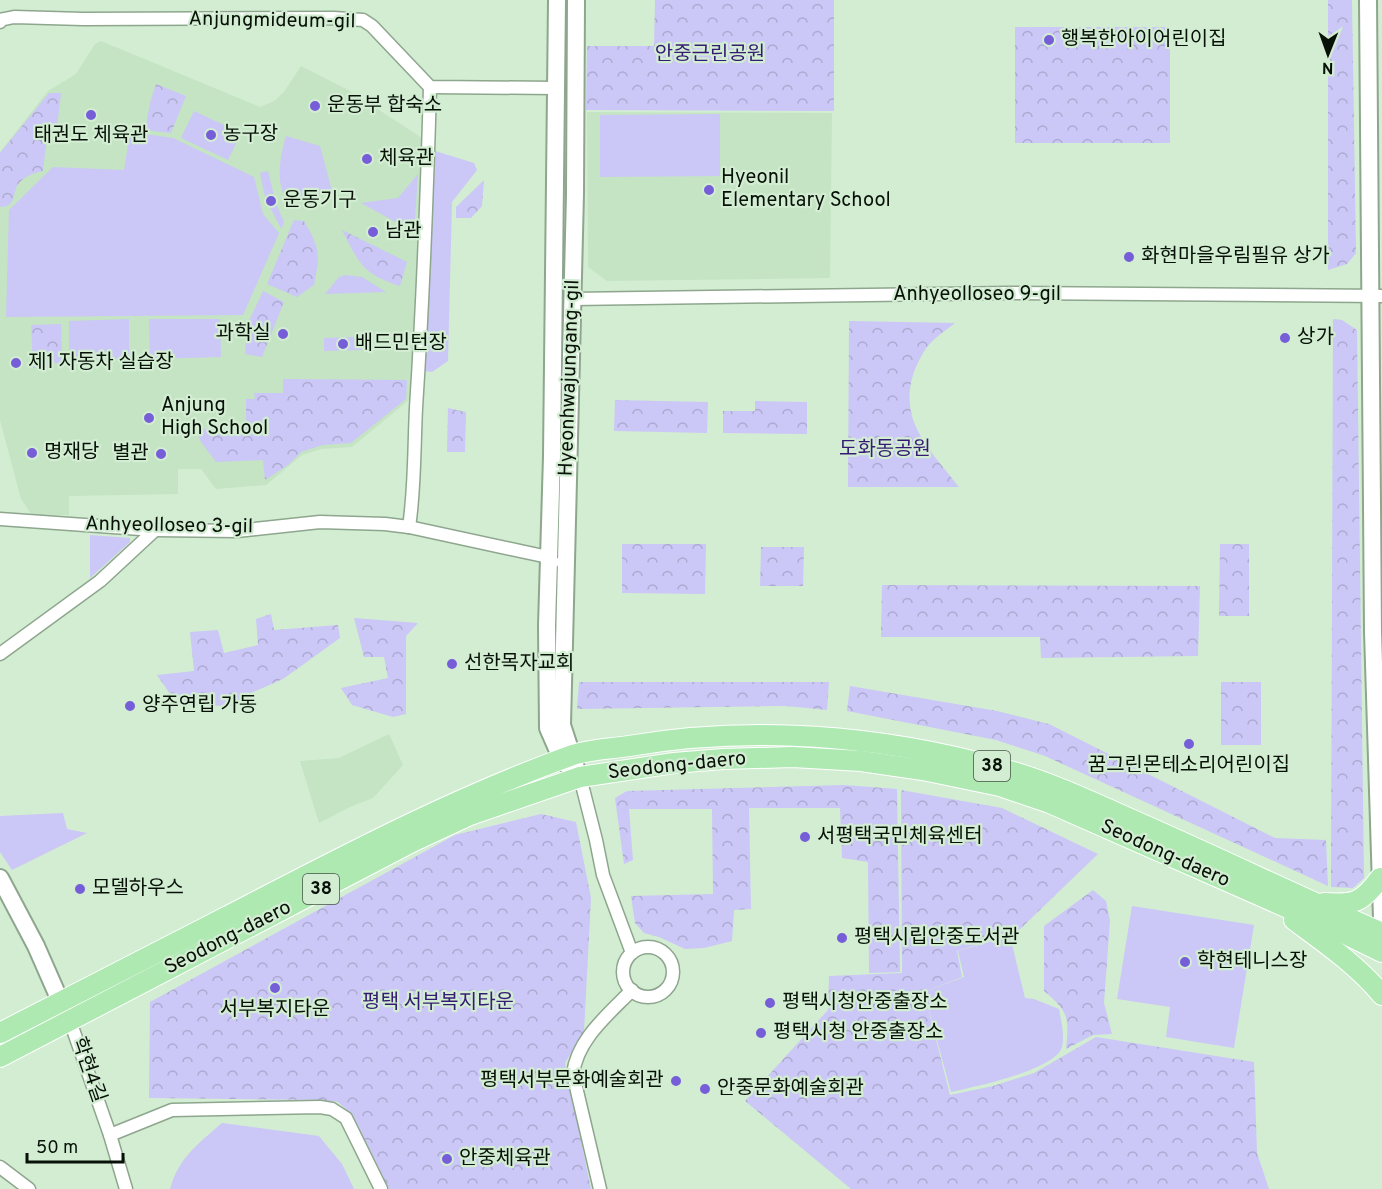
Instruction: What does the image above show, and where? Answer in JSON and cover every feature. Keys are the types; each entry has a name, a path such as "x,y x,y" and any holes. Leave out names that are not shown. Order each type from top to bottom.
{"main road":[{"name":"Seodong-daero","path":"0,1033 395,831 487,789 566,758 654,741 700,737 781,734 853,740 947,756 1000,768 1051,785 1182,841 1382,933"},
{"name":"Seodong-daero","path":"0,1057 414,841 470,815 580,777 693,761 793,757 861,761 923,770 1000,786 1050,803 1382,952"},
{"path":"1315,902 1355,903 1370,892 1380,878"},
{"path":"1268,900 1347,960 1367,977 1382,995"}],"street":[{"path":"557,0 552,456 548,557 548,728 580,777 603,875 632,953"},
{"name":"Hyeonhwajungang-gil","path":"566,758 562,725 573,299 576,0"},
{"path":"1368,0 1376,296 1373,632 1382,918"},
{"name":"Anjungmideum-gil","path":"0,22 0,20 14,17 83,20 334,18 363,20 372,26 430,87"},
{"path":"409,526 415,464 424,294 430,87 556,88"},
{"name":"Anhyeolloseo 9-gil","path":"573,299 1009,293 1376,296"},
{"path":"553,299 573,299"},
{"name":"Anhyeolloseo 3-gil","path":"0,519 154,530 237,531 320,522 409,526 548,557"},
{"path":"0,654 100,581 154,530"},
{"path":"548,557 565,573"},
{"path":"0,878 36,946 70,1021"},
{"path":"644,947 659,950 671,961 673,968 670,983 659,995 642,996 632,990 624,979 623,970 625,962 632,953 644,947"},
{"path":"600,1189 573,1074 575,1060 589,1036 632,990"},
{"name":"학현4길","path":"70,1021 110,1135 126,1189"},
{"path":"110,1135 172,1110 320,1107 332,1109 346,1118 381,1189"},
{"path":"0,1167 30,1189"}],"shaded area":[{"path":"101,41 260,107 274,101 284,92 301,66 350,91 422,138 417,295 409,400 352,447 321,449 302,455 266,485 216,489 201,469 178,469 178,494 69,496 69,515 32,515 21,499 0,420 0,152 48,91 76,74 95,44"},
{"name":"Hyeonil Elementary School","path":"587,112 832,113 830,278 607,281 588,267"},
{"path":"389,734 403,765 373,798 319,823 300,761 339,758"}],"green space":[{"name":"안중근린공원","path":"655,0 834,0 834,111 586,110 587,46 654,46"},
{"path":"1328,0 1352,0 1356,253 1347,264 1328,270"},
{"path":"1015,27 1170,27 1170,143 1015,143"},
{"path":"156,84 186,96 171,133 145,130"},
{"path":"49,93 61,93 57,128 48,127 43,171 22,180 17,186 11,203 0,207 0,153"},
{"name":"농구장","path":"194,111 241,133 228,160 181,138"},
{"path":"720,114 720,176 600,177 600,115"},
{"path":"130,132 173,138 254,177 263,214 279,233 243,315 6,317 9,210 53,167 124,170"},
{"path":"286,136 320,146 332,191 296,202 287,201 280,178"},
{"path":"435,151 474,163 477,170 452,202 448,361 432,372 424,371"},
{"name":"운동기구","path":"268,171 276,204 284,222 281,229 265,197 260,173"},
{"path":"418,174 414,232 361,203 398,198"},
{"path":"484,180 482,206 471,218 456,218 456,207"},
{"path":"294,220 304,221 316,245 318,258 314,285 297,297 267,284"},
{"path":"342,230 407,262 400,286 369,272 358,259"},
{"path":"345,275 362,277 386,292 325,294 339,277"},
{"path":"263,291 284,302 262,357 245,354 248,323"},
{"path":"129,319 129,359 69,359 69,321"},
{"path":"149,319 220,319 221,357 150,359"},
{"path":"1333,319 1342,320 1357,330 1364,878 1353,888 1331,887"},
{"name":"도화동공원","path":"849,321 955,323 933,340 921,356 910,390 910,406 920,435 959,487 848,487"},
{"path":"61,324 62,363 54,363 54,368 33,368 31,325"},
{"name":"배드민턴장","path":"362,337 362,350 324,351 324,338"},
{"path":"283,379 407,380 406,399 351,443 322,445 301,452 288,465 265,480 263,460 216,462 201,442 195,429 246,428 246,399 255,399 254,393 283,393"},
{"path":"615,400 708,402 707,433 614,431"},
{"path":"755,401 807,402 807,434 723,433 723,411 755,411"},
{"path":"448,408 466,412 465,452 447,452"},
{"path":"90,535 130,538 130,542 90,578"},
{"path":"622,544 706,544 705,594 622,593"},
{"path":"1220,544 1249,544 1249,616 1219,616"},
{"path":"761,547 804,547 803,586 760,586"},
{"path":"882,585 1200,586 1198,656 1041,658 1040,637 881,637"},
{"path":"271,614 274,630 338,625 340,638 283,679 244,696 235,706 160,705 170,694 157,675 194,671 190,632 218,630 224,653 258,645 256,619"},
{"path":"354,618 418,623 406,636 406,714 393,717 352,705 341,688 388,678 384,657 364,657"},
{"path":"579,682 829,682 827,710 786,706 577,709"},
{"path":"1221,682 1261,682 1261,745 1221,745"},
{"path":"850,686 997,711 1049,724 1275,838 1326,840 1328,886 1045,756 996,740 847,711"},
{"path":"844,785 897,789 900,972 869,973 868,862 842,858 840,808 749,808 751,909 734,910 732,941 704,948 685,949 644,933 635,923 631,896 713,894 712,809 629,809 633,860 624,864 615,798 627,791"},
{"path":"901,790 1002,808 1098,854 1016,933 957,951 962,977 924,992 950,1095 993,1086 1034,1073 1096,1037 1254,1062 1257,1153 1269,1189 851,1189 745,1101 828,1010 829,976 902,973"},
{"path":"63,813 67,829 87,833 12,870 0,852 0,816"},
{"name":"평택 서부복지타운","path":"541,814 576,822 591,898 584,1031 565,1063 591,1189 389,1189 352,1114 338,1102 149,1098 150,1002 455,835"},
{"path":"1093,890 1106,901 1110,921 1104,1003 1112,1034 1093,1035 1066,1049 1066,1016 1058,1004 1044,991 1044,926"},
{"name":"학현테니스장","path":"1132,906 1254,925 1234,1048 1166,1037 1170,1007 1117,999"},
{"path":"1010,936 1025,998 1034,999 1059,1009 1063,1033 1062,1047 1045,1063 1030,1070 994,1082 951,1092 924,992 964,977 958,951"},
{"path":"222,1123 319,1136 342,1164 354,1189 170,1189 184,1160"}],"place":[{"name":"행복한아이어린이집","path":"1049,40"},
{"name":"운동부 합숙소","path":"315,106"},
{"name":"태권도 체육관","path":"91,115"},
{"name":"농구장","path":"211,135"},
{"name":"체육관","path":"367,159"},
{"name":"Hyeonil Elementary School","path":"709,190"},
{"name":"운동기구","path":"271,201"},
{"name":"남관","path":"373,232"},
{"name":"화현마을우림필유 상가","path":"1129,257"},
{"name":"과학실","path":"283,334"},
{"name":"상가","path":"1285,338"},
{"name":"배드민턴장","path":"343,344"},
{"name":"제1 자동차 실습장","path":"16,363"},
{"name":"Anjung High School","path":"149,418"},
{"name":"명재당","path":"32,453"},
{"name":"별관","path":"161,454"},
{"name":"선한목자교회","path":"452,664"},
{"name":"양주연립 가동","path":"130,706"},
{"name":"꿈그린몬테소리어린이집","path":"1189,744"},
{"name":"서평택국민체육센터","path":"805,837"},
{"name":"모델하우스","path":"80,889"},
{"name":"평택시립안중도서관","path":"842,938"},
{"name":"학현테니스장","path":"1185,962"},
{"name":"서부복지타운","path":"275,988"},
{"name":"평택시청안중출장소","path":"770,1003"},
{"name":"평택시청 안중출장소","path":"761,1033"},
{"name":"평택서부문화예술회관","path":"676,1081"},
{"name":"안중문화예술회관","path":"705,1089"},
{"name":"안중체육관","path":"447,1159"}]}
